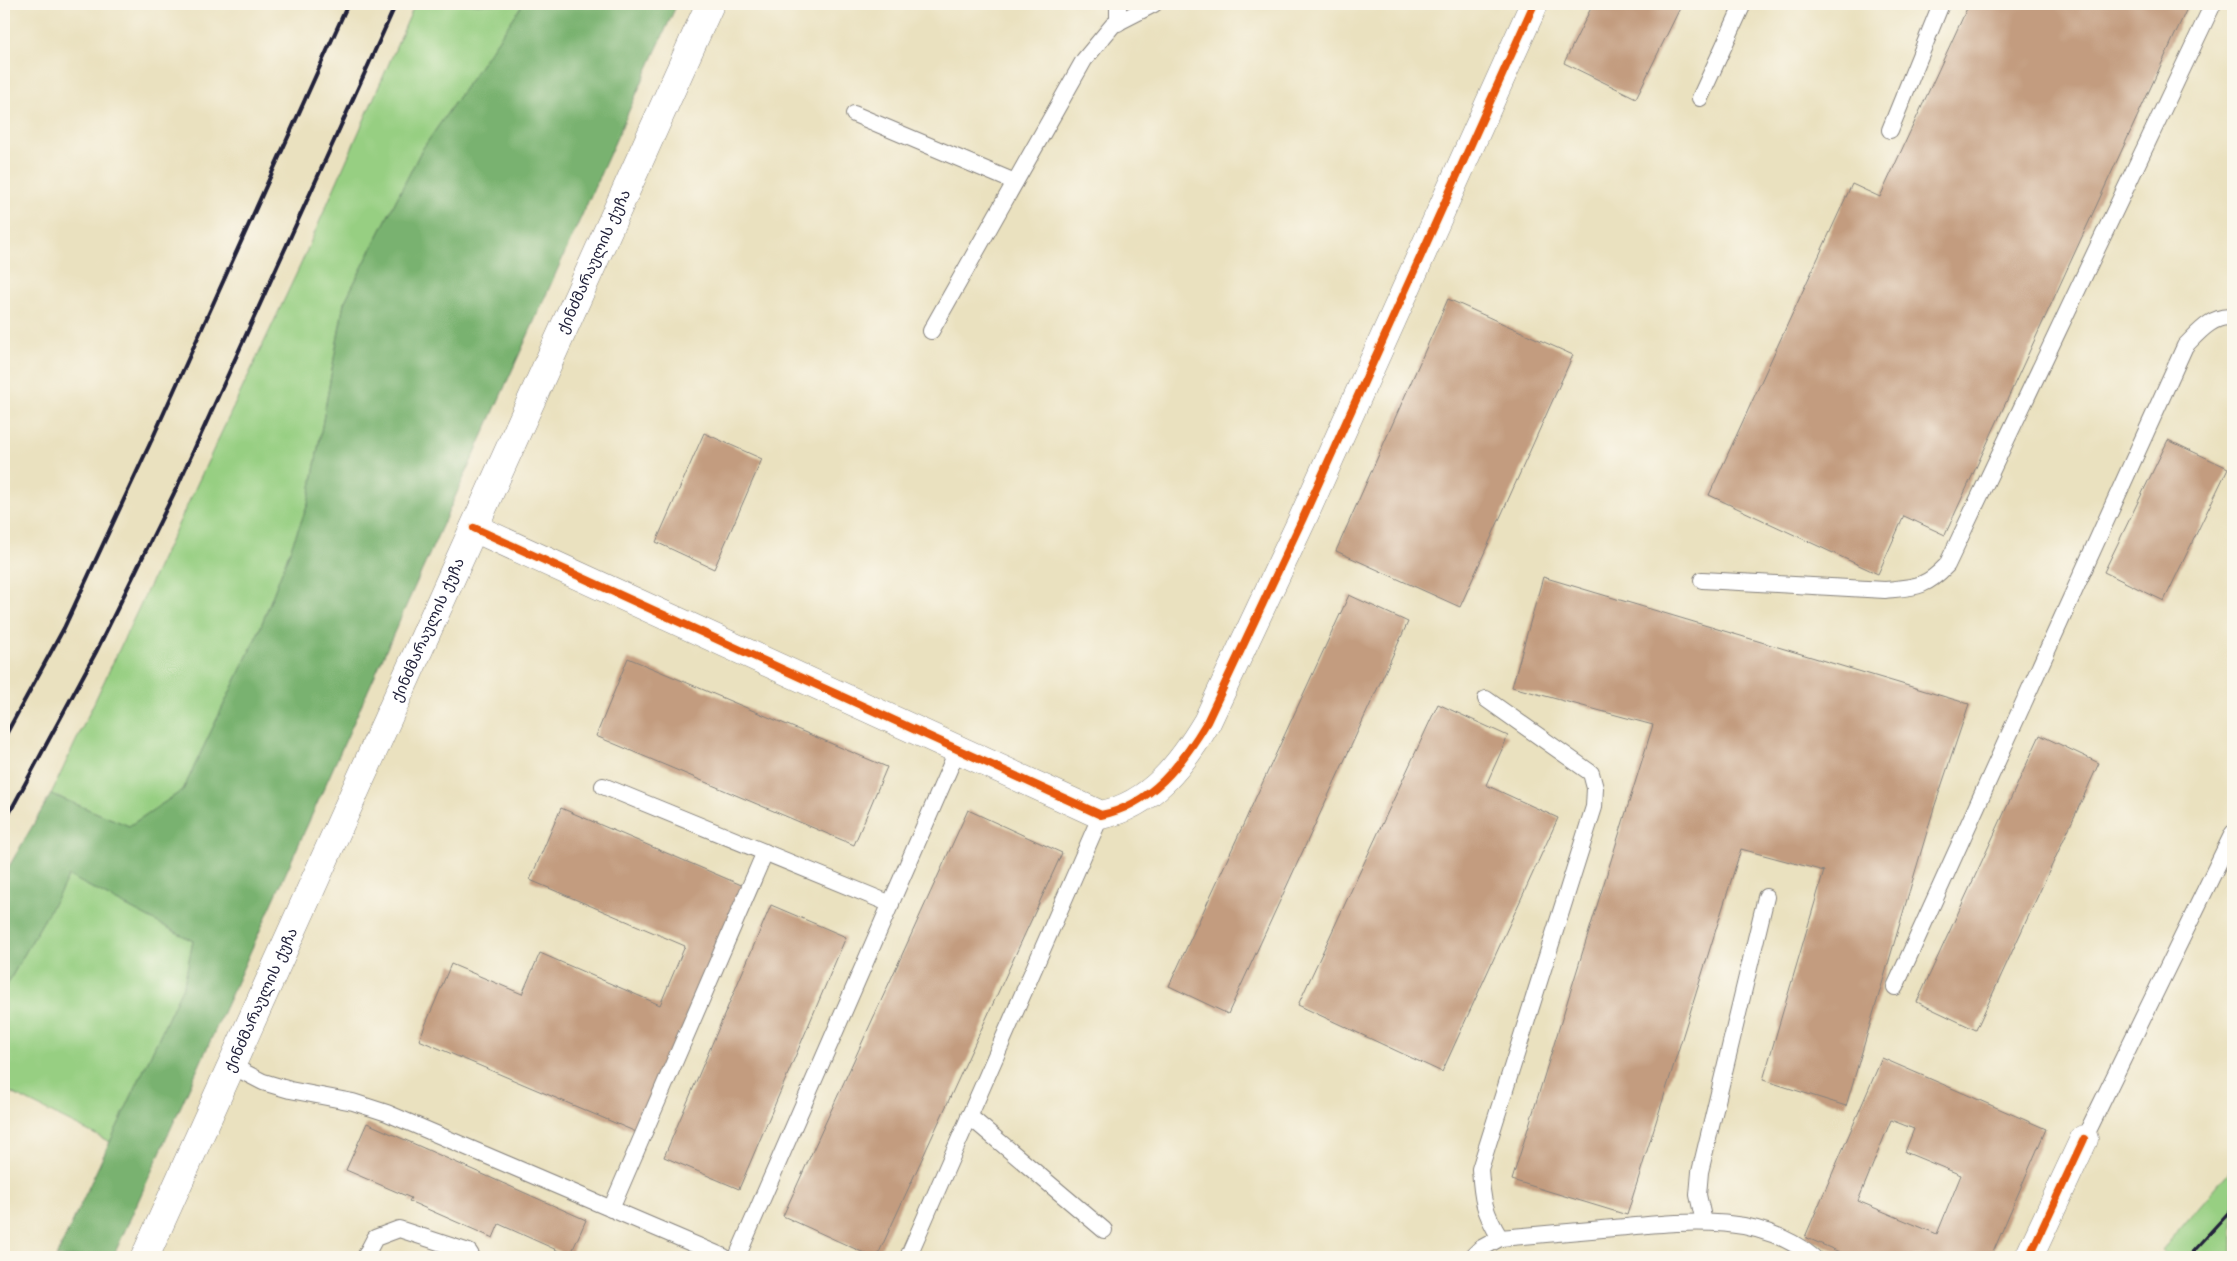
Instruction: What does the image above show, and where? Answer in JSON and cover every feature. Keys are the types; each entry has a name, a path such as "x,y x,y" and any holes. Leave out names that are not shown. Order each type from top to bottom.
{"street":[{"name":"ქინძმარაულის ქუჩა","path":"146,1257 710,4"},
{"path":"474,528 1101,816 1121,811 1143,799 1190,750 1207,722 1307,509 1534,4"},
{"path":"2029,1257 2084,1139"}],"lane":[{"path":"1118,4 1118,22"},
{"path":"931,331 1084,60 1113,25 1154,4"},
{"path":"1700,98 1744,4"},
{"path":"1890,130 1941,4"},
{"path":"1702,580 1885,590 1912,588 1931,581 1947,565 2214,4"},
{"path":"854,114 1015,182"},
{"path":"1895,987 2185,346 2206,326 2226,316 2233,318"},
{"path":"1486,699 1591,773 1595,788 1594,807 1480,1169 1482,1193 1487,1216 1500,1238"},
{"path":"737,1257 957,751"},
{"path":"603,786 890,904"},
{"path":"908,1257 1101,816"},
{"path":"2084,1139 2233,833"},
{"path":"611,1209 764,852"},
{"path":"1704,1222 1698,1195 1700,1172 1766,897"},
{"path":"232,1066 263,1082 290,1090 353,1102 387,1113 724,1257"},
{"path":"969,1116 1104,1230"},
{"path":"1472,1257 1480,1249 1500,1238 1704,1222 1743,1226 1773,1234 1813,1257"},
{"path":"365,1257 375,1238 399,1229 469,1252 472,1257"}],"green space":[{"path":"415,4 523,4 421,151 344,303 308,504 259,631 183,790 129,826 51,794 300,266"},
{"path":"523,4 677,4 113,1257 56,1257 184,984 193,941 69,876 4,990 4,875 51,794 129,826 183,790 259,631 308,504 344,303 421,151"},
{"path":"69,876 193,941 184,984 110,1142 4,1089 4,990"},
{"path":"2233,1167 2233,1257 2169,1257 2162,1250"}],"building":[{"path":"1593,4 1682,4 1636,98 1564,63"},
{"path":"1969,4 2189,4 1945,535 1904,516 1878,574 1709,495 1852,184 1880,197"},
{"path":"1448,299 1573,355 1460,607 1336,551"},
{"path":"704,433 762,459 714,569 656,542"},
{"path":"2168,440 2228,468 2164,601 2104,572"},
{"path":"1543,577 1969,704 1934,808 1846,1106 1763,1080 1824,871 1741,849 1627,1215 1512,1180 1653,725 1512,687"},
{"path":"1349,595 1408,622 1228,1014 1169,986"},
{"path":"628,658 887,767 854,845 596,736"},
{"path":"1438,704 1508,736 1486,785 1558,818 1442,1072 1298,1005"},
{"path":"2040,735 2099,763 1976,1030 1917,1002"},
{"path":"561,808 746,887 641,1134 419,1040 451,964 522,994 540,953 660,1005 685,946 530,880"},
{"path":"968,810 1062,853 877,1257 873,1257 783,1216"},
{"path":"771,905 846,937 739,1189 664,1157"},
{"path":"1882,1058 2046,1129 1991,1257 1851,1257 1805,1237","holes":["1891,1120 1914,1129 1905,1152 1961,1175 1937,1234 1858,1201"]},
{"path":"367,1123 586,1220 570,1256 499,1224 493,1238 409,1201 411,1198 346,1170"}],"railway":[{"path":"4,738 64,628 154,435 348,4"},
{"path":"4,823 96,652 178,485 396,4"},
{"path":"2188,1257 2233,1208"}],"cycle path":[{"path":"474,528 1101,815 1119,810 1135,802 1163,781 1187,753 1207,722 1303,518 1534,4"},
{"path":"2029,1257 2084,1139"}]}
